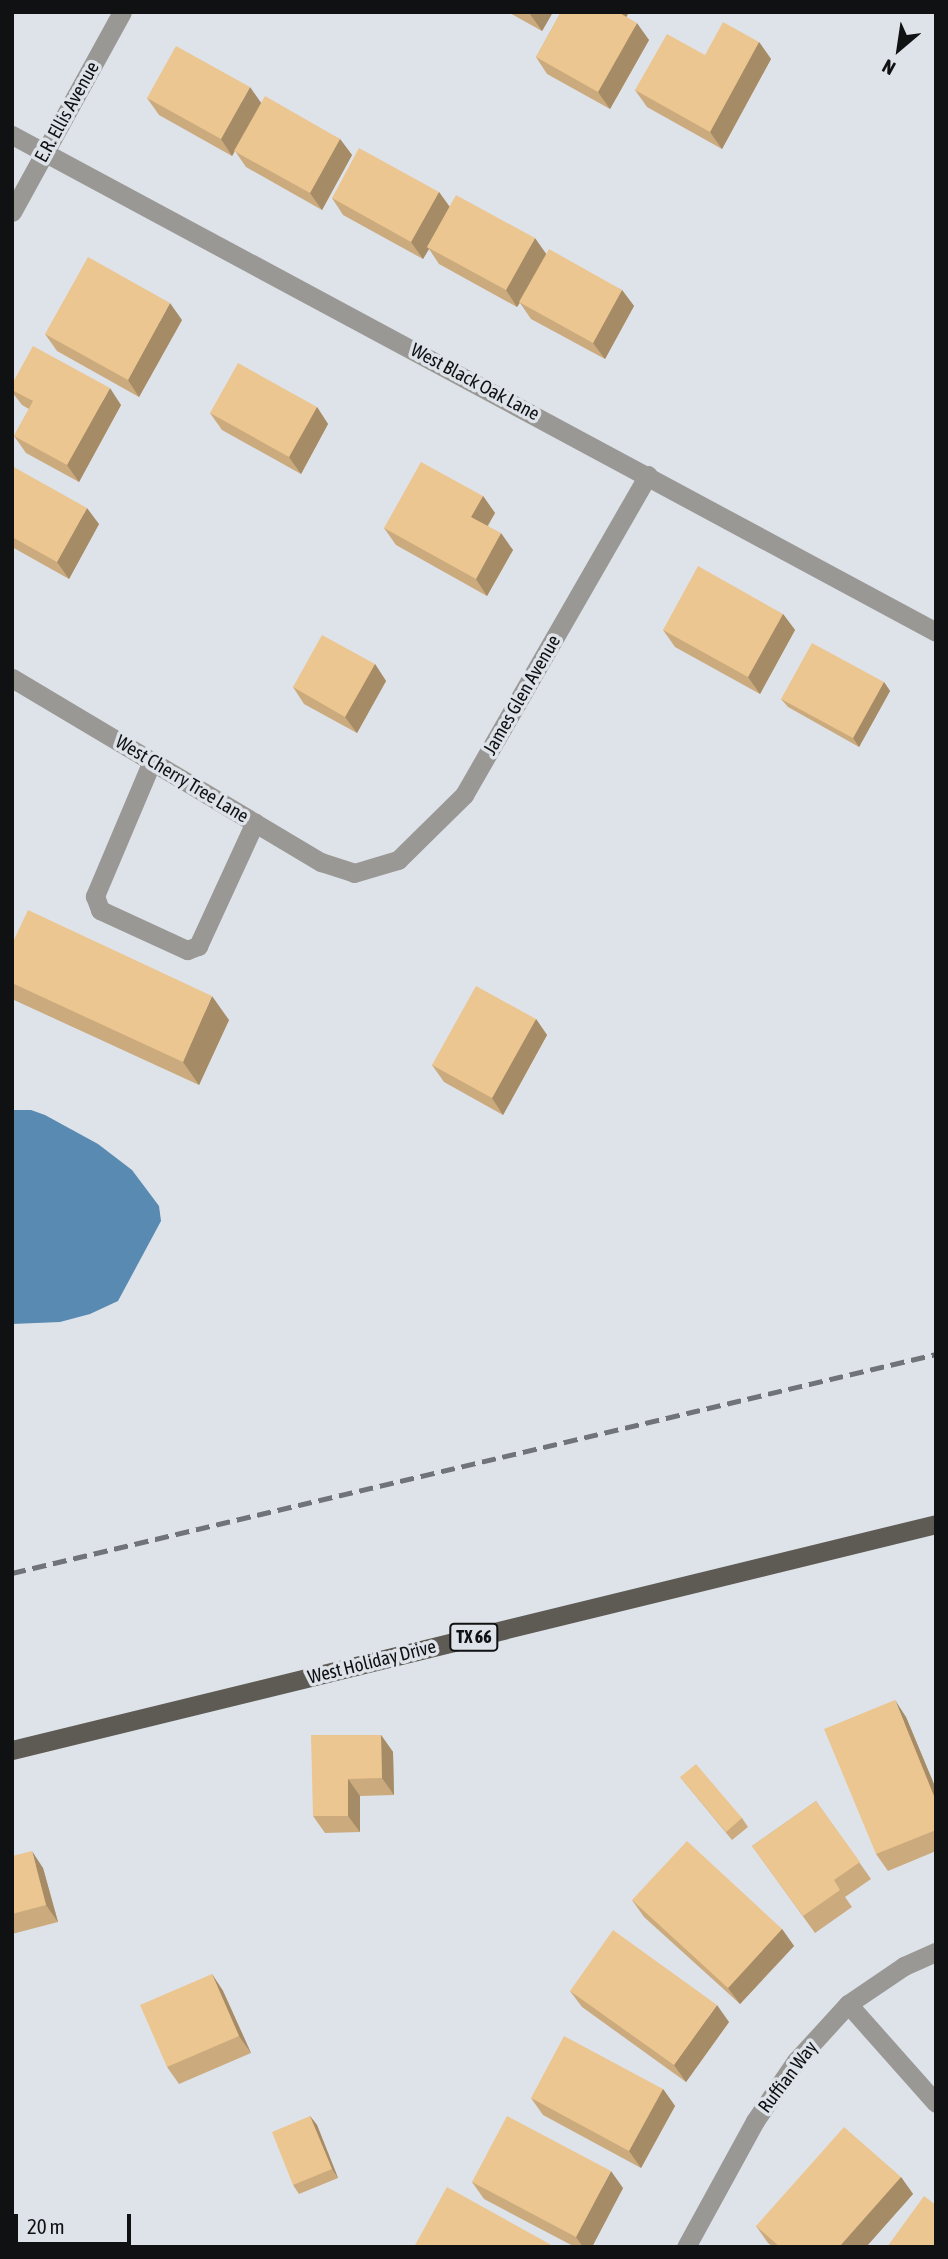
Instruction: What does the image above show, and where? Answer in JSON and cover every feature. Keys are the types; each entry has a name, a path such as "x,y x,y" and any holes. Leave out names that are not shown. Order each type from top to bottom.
{"main road":[{"name":"West Holiday Drive","path":"12,1750 936,1524"}],"street":[{"name":"E.R. Ellis Avenue","path":"12,212 122,12"},
{"name":"West Black Oak Lane","path":"12,135 936,632"},
{"name":"James Glen Avenue","path":"354,873 398,860 464,795 648,475"},
{"name":"West Cherry Tree Lane","path":"12,678 321,862 354,873"},
{"path":"152,761 95,895 100,910 187,950 198,946 254,822"},
{"name":"Ruffian Way","path":"686,2247 755,2121 796,2061 848,2004 904,1966 936,1952"},
{"path":"848,2004 936,2103"}],"water":[{"path":"12,1110 31,1110 45,1115 98,1144 132,1170 159,1206 161,1221 118,1301 90,1314 60,1322 12,1324"}],"building":[{"path":"561,12 618,12 637,23 598,92 536,57"},
{"path":"723,22 759,42 710,132 635,90 667,34 705,55"},
{"path":"176,46 250,87 221,139 147,98"},
{"path":"265,96 340,139 310,193 234,151"},
{"path":"359,148 439,192 411,242 332,198"},
{"path":"456,195 535,238 506,290 427,247"},
{"path":"549,249 622,290 593,343 519,302"},
{"path":"88,257 170,303 128,380 45,334"},
{"path":"33,346 110,388 67,465 14,436 33,401 12,390 12,384"},
{"path":"238,363 317,407 289,457 210,413"},
{"path":"421,462 483,496 471,517 501,533 476,579 384,528"},
{"path":"12,466 87,508 57,562 12,537"},
{"path":"698,566 783,614 748,677 663,630"},
{"path":"322,635 375,664 345,717 293,687"},
{"path":"812,643 884,682 853,738 781,699"},
{"path":"28,910 212,996 183,1062 12,983 12,944"},
{"path":"476,986 536,1019 492,1098 432,1065"},
{"path":"895,1700 936,1801 936,1830 876,1854 824,1729"},
{"path":"311,1735 381,1735 382,1778 348,1779 348,1816 313,1816"},
{"path":"696,1764 742,1818 726,1832 680,1777"},
{"path":"816,1801 860,1862 834,1880 840,1890 803,1916 752,1846"},
{"path":"687,1841 782,1929 728,1988 632,1900"},
{"path":"32,1851 46,1905 12,1914 12,1856"},
{"path":"613,1930 717,2005 674,2065 570,1991"},
{"path":"212,1974 239,2036 167,2067 140,2005"},
{"path":"564,2036 663,2089 629,2151 531,2098"},
{"path":"310,2116 332,2169 293,2185 272,2132"},
{"path":"507,2116 611,2171 576,2237 472,2182"},
{"path":"844,2127 901,2177 839,2247 780,2247 756,2226"},
{"path":"447,2187 555,2247 414,2247"},
{"path":"924,2196 936,2205 936,2247 887,2247"}],"railway":[{"path":"12,1573 936,1354"}]}
